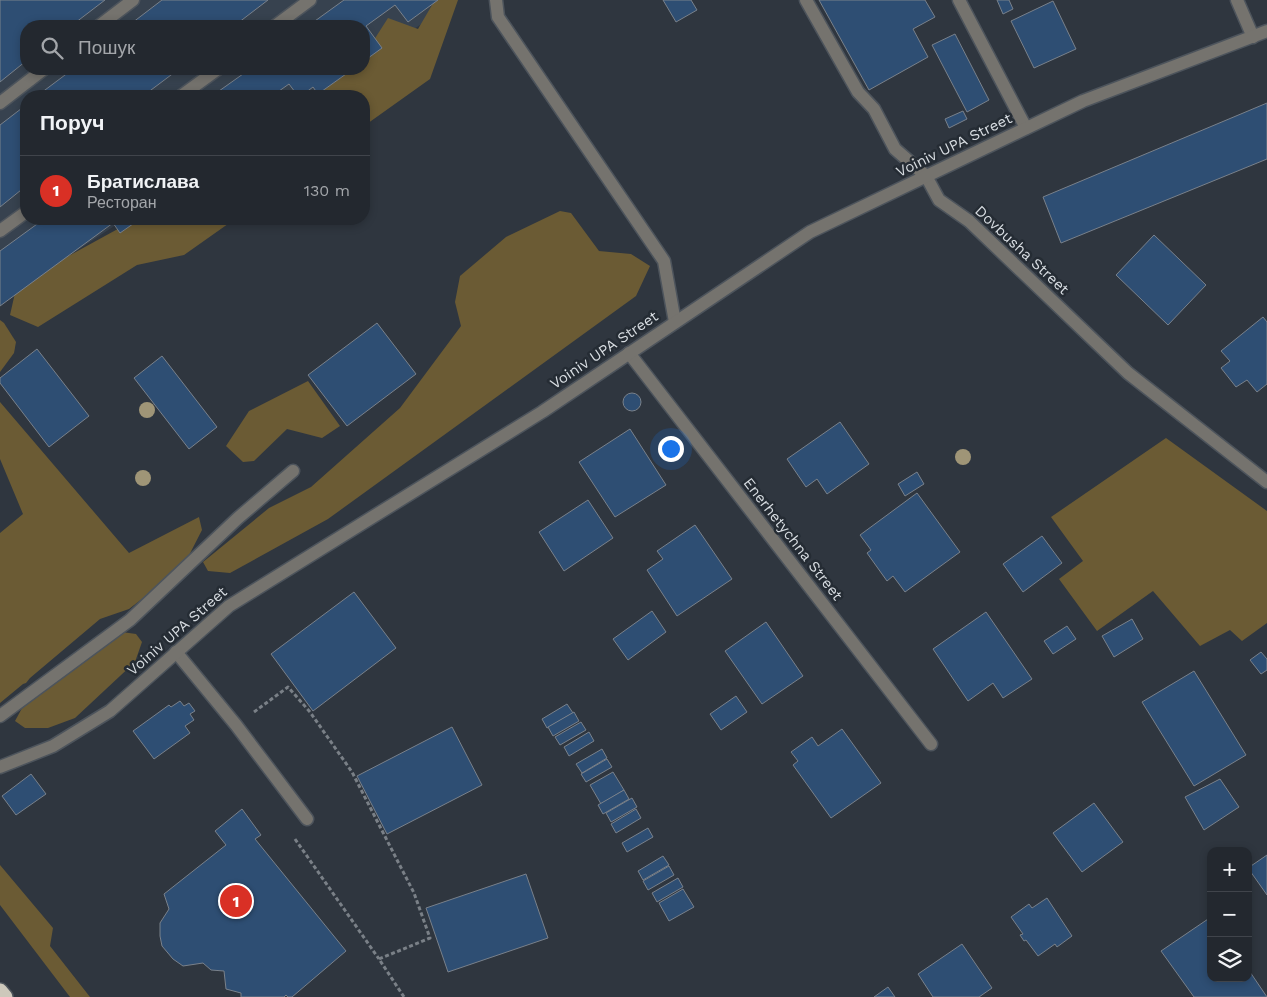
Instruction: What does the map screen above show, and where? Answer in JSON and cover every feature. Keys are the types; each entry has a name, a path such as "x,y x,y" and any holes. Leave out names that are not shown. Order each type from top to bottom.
{"highway":[{"path":"0,991 5,997"}],"street":[{"path":"107,20 133,0"},
{"path":"283,20 310,0"},
{"path":"496,0 498,17 664,261 675,322"},
{"name":"Dovbusha Street","path":"806,0 858,92 874,109 895,149 926,176 939,200 969,222 1128,373 1267,482"},
{"path":"959,0 1026,128"},
{"path":"1237,0 1253,37"},
{"name":"Voiniv UPA Street","path":"0,767 53,746 110,711 229,606 542,412 810,232 1083,101 1267,31"},
{"path":"0,102 36,75"},
{"path":"189,90 210,75"},
{"path":"0,231 20,216"},
{"name":"Enerhetychna Street","path":"629,353 931,744"},
{"path":"0,716 130,620 238,518 293,471"},
{"path":"176,652 236,725 307,819"}],"path":[{"path":"236,725 288,687 310,712 352,772 414,893 430,938 379,959"},
{"path":"307,819 294,838 404,997"}],"shaded area":[{"path":"0,0 458,0 370,58 370,20 20,20 20,75 344,75 320,90 20,90 20,225 116,225 0,301"},
{"path":"435,0 458,0 430,79 370,122 370,90 323,90 344,75 370,75 370,43 372,43 388,18 418,29"},
{"path":"560,211 571,213 599,251 631,254 650,266 636,296 328,519 230,573 208,571 203,562 269,508 311,487 400,408 461,326 455,302 460,276 506,237"},
{"path":"125,225 226,225 184,255 137,265 38,327 10,315 15,293 32,276"},
{"path":"0,320 16,342 14,353 0,372"},
{"path":"308,381 340,426 322,438 287,429 254,461 243,462 226,446 249,411"},
{"path":"0,402 129,553 199,517 202,530 183,567 129,609 100,619 0,703 0,533 23,514 0,459"},
{"path":"1166,438 1267,511 1267,623 1242,641 1230,630 1200,646 1153,591 1097,631 1059,579 1083,561 1051,517"},
{"path":"115,631 136,634 142,642 135,662 75,718 48,728 25,728 15,721 27,699 82,647"},
{"path":"0,865 53,928 50,946 90,997 70,997 0,905"}],"building":[{"path":"0,0 105,0 79,20 20,20 20,66 0,82"},
{"path":"162,0 268,0 242,20 136,20"},
{"path":"344,0 438,0 408,22 395,5 370,23 370,20 316,20"},
{"path":"663,0 691,0 697,10 676,22"},
{"path":"819,0 925,0 935,17 913,29 928,57 869,90"},
{"path":"997,0 1009,0 1013,9 1003,14"},
{"path":"1053,1 1076,49 1034,68 1011,21"},
{"path":"370,32 382,48 370,57"},
{"path":"955,34 989,100 967,112 932,45"},
{"path":"65,75 171,75 151,90 45,90"},
{"path":"242,75 345,75 324,90 315,90 313,87 309,90 294,90 289,84 280,90 220,90"},
{"path":"1267,103 1267,159 1061,243 1043,197"},
{"path":"20,110 20,191 0,207 0,125"},
{"path":"963,111 967,119 949,128 945,119"},
{"path":"36,225 110,225 0,306 0,251"},
{"path":"114,225 131,225 120,233"},
{"path":"1154,235 1206,285 1168,325 1116,275"},
{"path":"1263,317 1267,322 1267,384 1257,392 1247,380 1236,387 1221,368 1230,361 1221,351"},
{"path":"377,323 416,374 347,426 308,375"},
{"path":"37,349 89,416 49,447 0,383 0,378"},
{"path":"162,356 217,427 189,449 134,378"},
{"path":"632,393 638,396 641,402 638,408 632,411 626,408 623,402 626,396"},
{"path":"840,422 869,464 827,494 817,479 806,487 787,459"},
{"path":"630,429 666,485 615,517 579,462"},
{"path":"917,472 924,484 905,496 898,484"},
{"path":"917,493 960,552 905,592 893,576 887,581 867,553 871,550 860,535"},
{"path":"588,500 613,538 564,571 539,532"},
{"path":"695,525 732,579 677,616 647,570 663,559 657,551"},
{"path":"1042,536 1062,563 1023,592 1003,564"},
{"path":"354,592 396,648 313,711 271,654"},
{"path":"652,611 666,632 628,660 613,639"},
{"path":"986,612 1032,679 1003,698 993,683 968,701 933,649"},
{"path":"1132,619 1143,639 1114,657 1102,636"},
{"path":"766,622 803,676 762,704 725,651"},
{"path":"1067,626 1076,639 1053,654 1044,641"},
{"path":"1261,652 1267,659 1267,670 1261,674 1250,660"},
{"path":"1194,671 1246,755 1194,786 1142,702"},
{"path":"736,696 747,712 721,730 710,714"},
{"path":"180,701 184,706 189,703 195,711 190,714 194,720 185,726 190,733 154,759 133,731 169,705 171,707"},
{"path":"567,704 573,713 547,728 542,719"},
{"path":"574,712 579,721 553,736 548,727"},
{"path":"581,722 586,730 560,745 555,737"},
{"path":"452,727 482,785 387,834 357,776"},
{"path":"842,729 881,783 831,818 793,765 798,761 791,752 812,737 818,746"},
{"path":"589,732 594,741 569,756 564,747"},
{"path":"602,749 607,758 582,773 576,764"},
{"path":"607,759 612,767 586,782 581,774"},
{"path":"613,772 624,790 601,804 590,785"},
{"path":"31,774 46,794 16,815 2,796"},
{"path":"1220,779 1239,807 1204,830 1185,797"},
{"path":"624,790 629,799 603,814 598,805"},
{"path":"632,798 637,807 611,822 606,813"},
{"path":"1094,803 1123,842 1082,872 1053,833"},
{"path":"242,809 261,835 255,839 346,951 292,997 286,995 284,997 241,997 241,993 226,989 224,971 211,970 203,963 183,966 173,959 162,946 160,923 169,909 164,894 226,845 215,831"},
{"path":"636,809 641,818 616,833 611,824"},
{"path":"648,828 653,837 627,852 622,843"},
{"path":"1267,855 1267,895 1252,874 1252,865"},
{"path":"663,856 669,865 643,880 638,871"},
{"path":"669,866 674,875 648,890 643,881"},
{"path":"526,874 548,938 448,972 426,908"},
{"path":"678,878 683,887 657,902 652,893"},
{"path":"683,889 694,907 669,921 659,903"},
{"path":"1047,898 1072,936 1057,947 1055,944 1038,956 1026,940 1024,941 1020,935 1023,934 1011,917 1029,904 1032,908"},
{"path":"1207,920 1207,982 1252,982 1252,975 1267,997 1194,997 1161,951"},
{"path":"962,944 992,988 979,997 933,997 918,974"},
{"path":"888,987 895,997 874,997"}],"place":[{"name":"Братислава","path":"236,901"}]}
